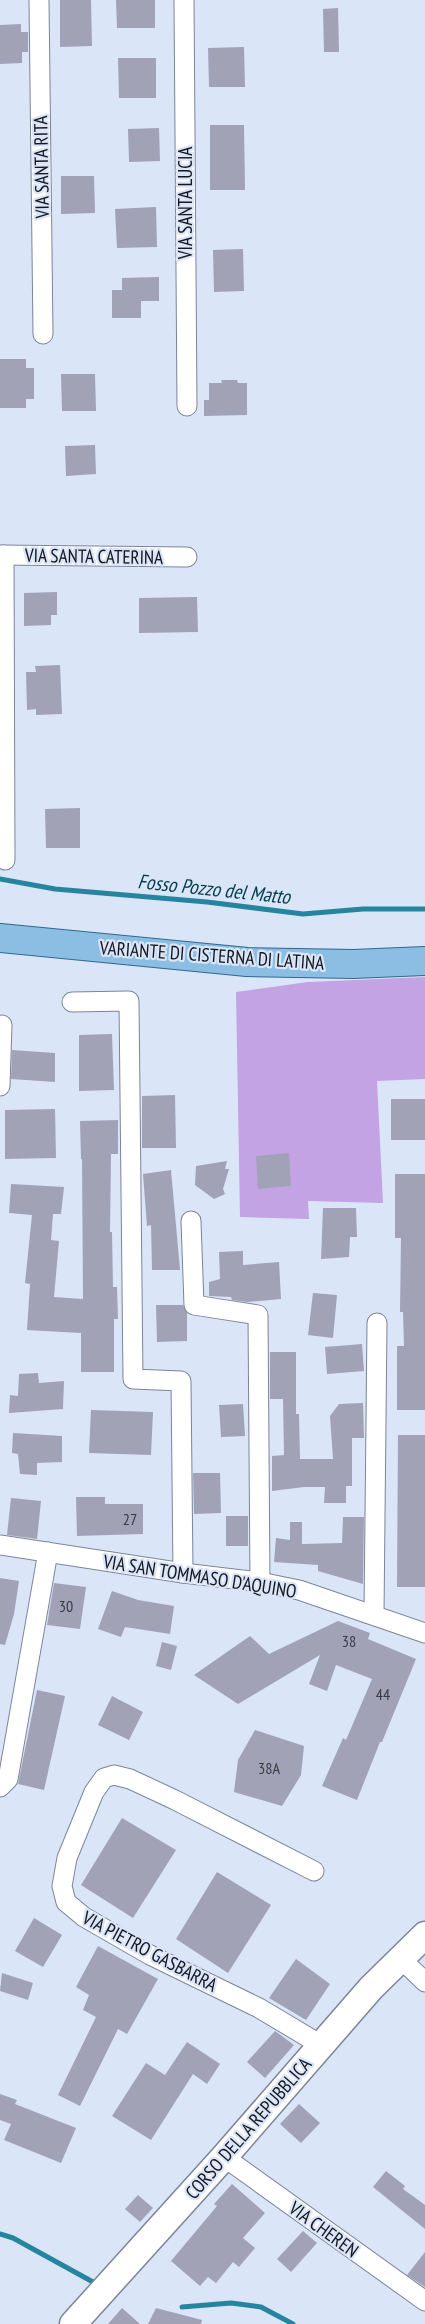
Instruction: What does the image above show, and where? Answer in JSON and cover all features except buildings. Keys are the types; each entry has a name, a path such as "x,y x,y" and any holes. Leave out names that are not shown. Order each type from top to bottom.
{"main road":[{"path":"0,924 142,952"},
{"name":"VARIANTE DI CISTERNA DI LATINA","path":"0,938 248,962 353,964 425,961"},
{"path":"0,955 142,952"}],"street":[{"name":"VIA SANTA RITA","path":"38,0 43,334"},
{"name":"VIA SANTA LUCIA","path":"184,0 187,406"},
{"name":"VIA SANTA CATERINA","path":"2,555 187,557"},
{"path":"2,555 5,860"},
{"path":"72,1002 129,1001 133,1379 181,1381 183,1573"},
{"path":"0,1086 2,1025"},
{"path":"191,1221 194,1305 258,1315 260,1582"},
{"path":"374,1614 377,1323"},
{"name":"VIA SAN TOMMASO D'AQUINO","path":"0,1545 183,1573 260,1582 299,1590 374,1614 425,1633"},
{"path":"0,1787 8,1779 48,1552"},
{"name":"VIA PIETRO GASBARRA","path":"314,1871 175,1800 130,1779 114,1775 100,1782 94,1792 67,1858 62,1886 66,1902 84,1917 150,1955 264,2011 321,2045"},
{"name":"CORSO DELLA REPUBBLICA","path":"73,2324 224,2157 321,2045 400,1958 425,1935"},
{"path":"400,1958 425,1982"},
{"name":"VIA CHEREN","path":"224,2157 425,2301"}],"shaded area":[{"path":"425,977 425,1079 377,1081 383,1203 308,1201 309,1219 240,1217 236,992 308,982"}],"waterway":[{"name":"Fosso Pozzo del Matto","path":"0,879 55,889 207,902 303,914 363,909 425,909"},
{"path":"0,2234 13,2238 93,2282"},
{"path":"182,2307 231,2303 261,2307 293,2324"}]}
